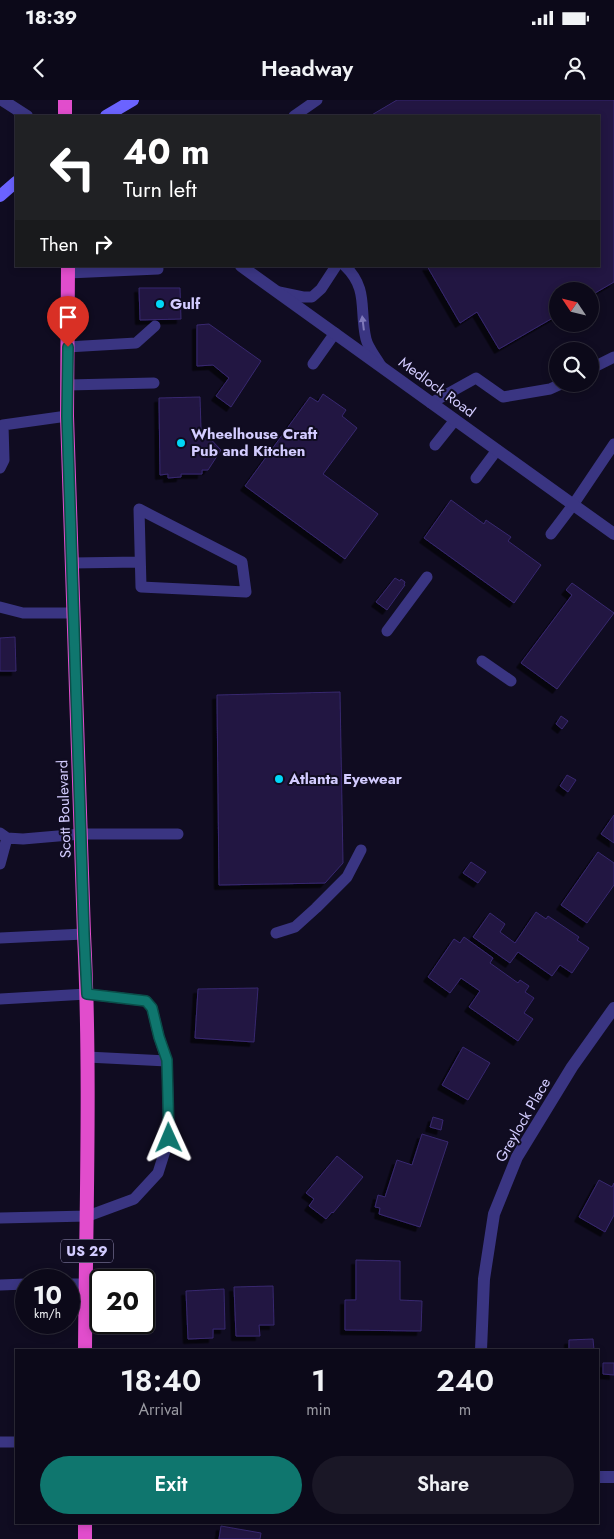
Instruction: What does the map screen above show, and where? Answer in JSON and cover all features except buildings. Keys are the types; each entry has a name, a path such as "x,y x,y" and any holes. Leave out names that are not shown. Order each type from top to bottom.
{"highway":[{"path":"65,100 65,115"},
{"name":"Scott Boulevard","path":"68,270 67,416 87,994 88,1216 85,1349"},
{"path":"85,1524 85,1539"}],"main road":[{"path":"108,115 133,100"},
{"path":"0,196 15,183"}],"street":[{"path":"2,100 25,115"},
{"name":"Medlock Road","path":"242,267 614,534"},
{"name":"Greylock Place","path":"481,1349 484,1279 494,1214 517,1157 572,1068 614,1008"},
{"path":"599,1477 614,1477"}],"lane":[{"path":"295,115 317,100"},
{"path":"275,291 296,296 312,297 321,288 335,267"},
{"path":"346,267 355,276 362,291 366,341 382,367"},
{"path":"68,270 158,272"},
{"path":"68,347 136,343 155,326"},
{"path":"313,364 335,333"},
{"path":"599,364 614,357"},
{"path":"431,402 476,378 503,397 549,389"},
{"path":"67,385 154,384"},
{"path":"0,468 4,460 3,425 67,416"},
{"path":"435,445 455,420"},
{"path":"551,534 610,457 614,444"},
{"path":"476,478 497,450"},
{"path":"139,509 242,562 246,592 141,587 140,562 139,509"},
{"path":"72,563 140,562"},
{"path":"388,630 427,577"},
{"path":"0,607 23,613 74,612"},
{"path":"482,661 511,681"},
{"path":"0,864 3,836 23,839 81,834 178,834"},
{"path":"276,933 295,927 316,908 347,877 361,850"},
{"path":"0,938 84,934"},
{"path":"0,999 87,994 146,1001 152,1008 167,1060 169,1138 158,1173 134,1199 88,1216 0,1218"},
{"path":"87,1057 167,1060"},
{"path":"0,1285 15,1284"},
{"path":"80,1284 86,1284"},
{"path":"0,1442 15,1442"}],"place":[{"name":"Gulf","path":"160,304"},
{"name":"Wheelhouse Craft Pub and Kitchen","path":"181,443"},
{"name":"Atlanta Eyewear","path":"279,779"}],"route":[{"path":"68,347 67,416 87,994 146,1001 152,1008 167,1060 169,1138"}]}
